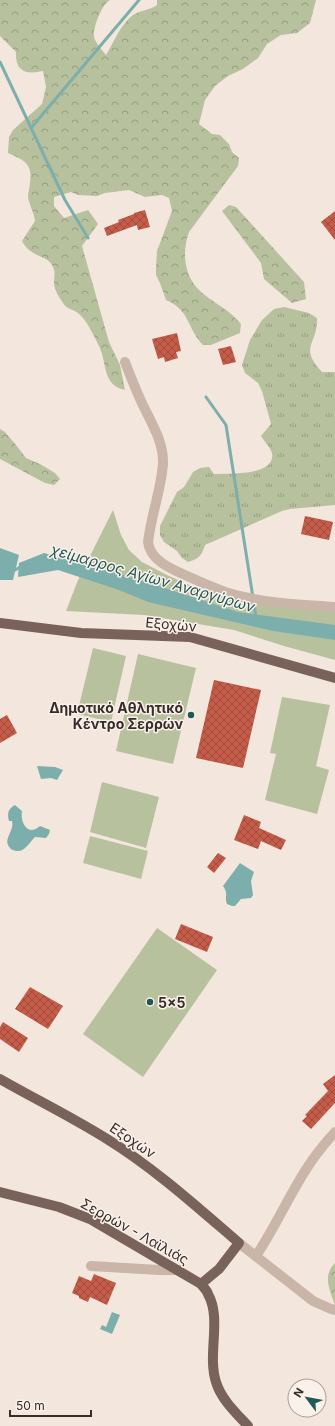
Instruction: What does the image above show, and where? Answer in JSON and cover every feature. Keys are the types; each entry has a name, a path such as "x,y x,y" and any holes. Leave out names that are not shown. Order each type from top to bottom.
{"main road":[{"name":"Εξοχών","path":"0,623 66,632 190,638 335,678"},
{"name":"Εξοχών","path":"0,1078 79,1122 122,1149 183,1194 239,1243"},
{"name":"Σερρών - Λαϊλιάς","path":"0,1192 77,1213 90,1219 201,1284"},
{"path":"239,1243 219,1269 201,1284 208,1293 213,1307 213,1365 216,1384 225,1400 248,1426"}],"street":[{"path":"125,362 140,400 158,436 162,449 163,463 161,477 148,542 150,549 155,556 162,563 174,570 227,592 273,601 335,607"},
{"path":"256,1256 276,1225 306,1168 322,1146 335,1132"},
{"path":"239,1243 313,1301 335,1310"},
{"path":"91,1266 179,1270"}],"green space":[{"path":"0,0 110,0 101,11 94,33 96,41 106,55 128,19 136,13 157,5 157,0 316,0 310,23 297,33 281,35 267,44 258,58 243,69 228,76 215,86 205,100 199,124 212,134 220,135 229,144 232,152 239,158 238,166 189,232 185,248 186,265 189,276 201,292 234,316 241,324 240,333 211,345 203,345 180,309 166,300 156,275 156,267 157,251 172,211 169,198 162,195 145,197 129,190 105,193 97,196 78,195 71,192 54,197 54,206 64,218 88,210 98,224 82,246 109,342 120,365 125,390 112,383 106,372 101,351 89,327 78,313 64,305 57,294 54,284 54,272 52,265 46,259 30,250 22,241 35,221 28,197 31,176 30,170 26,163 8,153 9,137 13,130 42,104 46,87 43,71 26,72 22,70 17,64 16,52 0,36"},
{"path":"229,205 236,207 304,282 306,299 292,303 264,279 261,263 222,211"},
{"path":"284,307 309,313 317,318 317,327 310,351 311,356 322,372 335,372 335,505 282,511 205,545 200,556 188,562 182,558 177,551 164,542 160,535 160,526 177,492 184,487 193,472 200,468 209,467 214,474 256,471 269,464 272,458 272,452 261,436 271,424 262,391 258,383 245,373 242,365 250,340 262,320 274,309"},
{"path":"0,429 5,432 26,458 55,473 60,479 54,485 45,483 0,459"},
{"path":"113,510 121,535 129,550 142,562 167,575 187,584 224,595 335,610 335,660 234,630 144,615 66,611 78,580"},
{"path":"93,648 126,656 111,722 77,714"},
{"path":"138,654 196,668 173,764 116,751"},
{"path":"282,697 330,705 316,766 329,770 317,814 265,800 276,754 270,753"},
{"path":"102,782 159,797 146,848 90,832"},
{"path":"90,836 148,851 141,879 83,863"},
{"name":"5x5","path":"157,928 217,970 143,1077 83,1034"},
{"path":"335,1263 335,1305 329,1289 328,1278 331,1268"}],"water":[{"path":"0,548 19,555 13,580 0,580"},
{"path":"44,553 140,580 238,612 335,625 335,640 273,631 148,602 119,590 58,570 18,577 19,563"},
{"path":"37,766 55,767 63,770 57,780 51,778 41,779"},
{"path":"15,805 22,811 22,820 26,827 32,830 40,826 50,830 46,838 35,837 25,848 19,851 11,849 7,842 12,829 12,821 9,821 8,813 9,810"},
{"path":"240,863 254,872 251,881 253,895 251,898 241,899 235,906 232,906 227,904 226,891 223,886"},
{"path":"112,1312 120,1315 112,1334 100,1329 102,1325 106,1327"}],"building":[{"path":"145,210 150,227 138,230 137,225 107,236 104,228 119,222 118,220"},
{"path":"335,211 335,240 321,222"},
{"path":"177,333 181,351 176,352 178,358 165,362 164,357 158,359 152,339"},
{"path":"231,346 236,362 223,365 218,349"},
{"path":"305,516 333,522 329,540 301,534"},
{"path":"214,680 261,690 243,768 196,758"},
{"path":"7,715 17,733 0,743 0,719"},
{"path":"244,815 261,822 259,828 286,840 281,850 261,841 258,849 234,840"},
{"path":"218,853 226,858 214,873 207,867"},
{"path":"181,924 213,937 207,952 175,939"},
{"path":"30,987 63,1006 48,1029 15,1009"},
{"path":"3,1022 28,1038 19,1052 0,1039 0,1027"},
{"path":"335,1075 335,1103 311,1129 302,1121 307,1116 305,1115 328,1091 323,1084"},
{"path":"94,1274 116,1283 107,1305 90,1297 88,1302 72,1293 79,1276 91,1281"}],"waterway":[{"path":"31,128 139,0"},
{"path":"0,62 65,200 88,238"},
{"path":"206,397 226,425 256,617"},
{"name":"χείμαρρος Αγίων Αναργύρων","path":"15,570 22,566"}],"place":[{"name":"Δημοτικό Αθλητικό Κέντρο Σερρών","path":"191,715"},
{"name":"5x5","path":"150,1002"}]}
